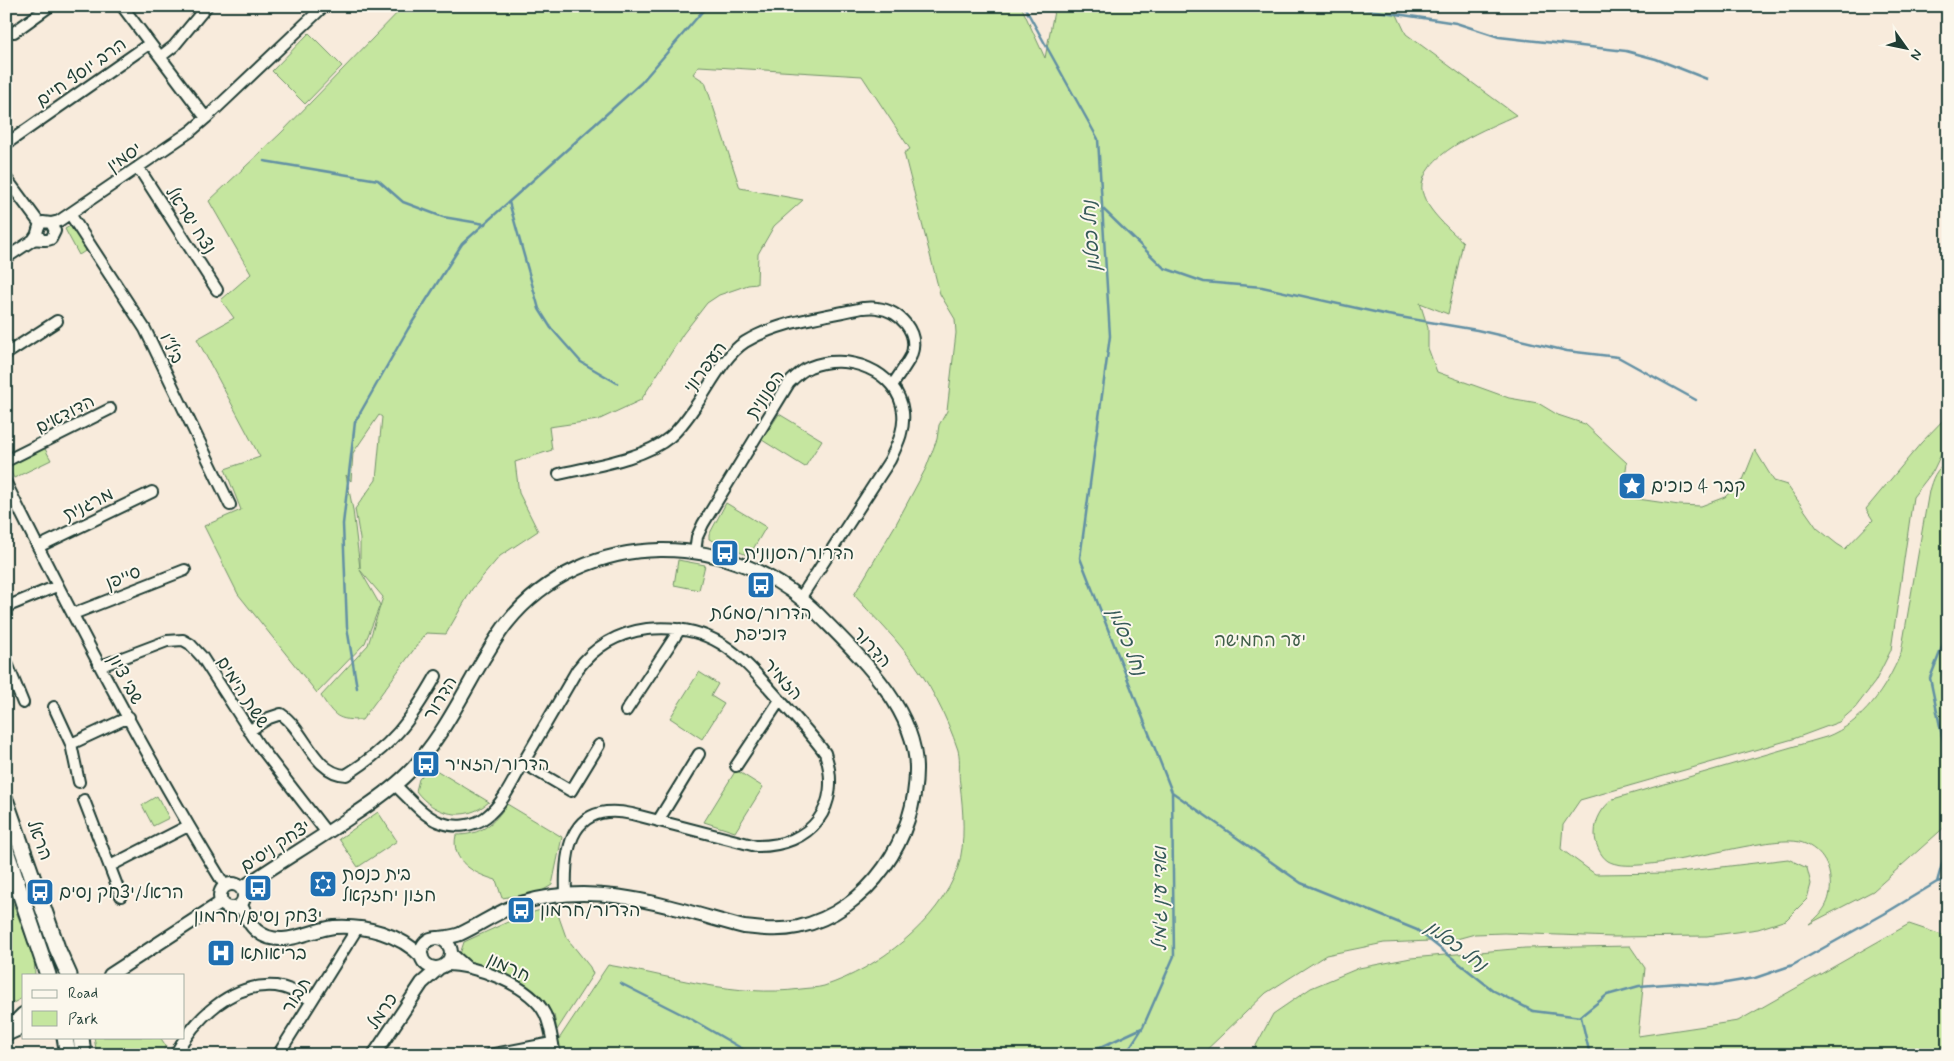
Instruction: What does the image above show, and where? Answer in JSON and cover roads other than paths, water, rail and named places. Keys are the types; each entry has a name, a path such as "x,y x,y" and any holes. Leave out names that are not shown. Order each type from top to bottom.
{"main road":[{"name":"הראל","path":"6,802 57,948 69,974"},
{"name":"הראל","path":"6,851 48,974"},
{"path":"39,947 39,974"},
{"path":"65,1038 68,1055"},
{"path":"81,1038 83,1055"}],"street":[{"path":"14,32 50,6"},
{"path":"122,6 206,118"},
{"path":"160,58 174,46 207,6"},
{"name":"יסמין","path":"6,258 206,118 324,6"},
{"name":"הרב יוסף חיים","path":"6,144 149,44"},
{"name":"נצח ישראל","path":"138,167 217,290"},
{"path":"6,178 45,230"},
{"name":"ביל״ו","path":"70,214 145,330 230,505"},
{"name":"העפרוני","path":"560,474 640,453 669,438 689,416 721,368 743,343 772,328 862,308 877,308 891,312 903,320 911,330 913,342 911,355 892,386"},
{"path":"6,354 57,321"},
{"name":"הסנונית","path":"694,552 697,537 703,524 789,383 808,367 822,363 849,362 872,370 884,378 899,397 903,412 900,439 890,460 801,597"},
{"name":"הדודאים","path":"6,461 110,409"},
{"name":"שבי ציון","path":"6,483 57,586 188,826 225,886"},
{"name":"מרגנית","path":"38,547 152,492"},
{"name":"הדרור","path":"327,833 373,802 409,772 438,736 506,624 538,592 575,569 616,555 662,549 694,552 737,563 763,573 783,584 801,597 876,677 894,700 904,719 912,740 916,762 916,786 912,809 905,831 880,875 864,892 834,913 797,927 777,930 744,927 639,899 599,893 566,893 552,894 511,906 460,934 433,939"},
{"name":"סייפן","path":"73,614 185,570"},
{"path":"6,608 57,586"},
{"name":"הזמיר","path":"395,785 427,815 438,822 463,826 475,823 486,817 495,808 577,670 588,655 612,638 626,633 659,628 680,629 714,639 729,648 746,662 826,753 830,767 829,800 821,815 800,837 785,844 756,846 618,811 605,811 594,814 583,822 569,843 566,856 566,893"},
{"path":"626,711 680,629"},
{"name":"ששת הימים","path":"101,666 167,641 183,640 196,649 249,731 327,833"},
{"path":"6,661 23,703"},
{"path":"249,731 269,718 281,714 301,735 317,758 328,769 335,774 346,775 368,761 397,735 422,702 436,676"},
{"path":"736,766 780,700"},
{"path":"54,707 70,744 80,782"},
{"path":"70,744 129,717"},
{"path":"523,763 572,791 599,745"},
{"path":"658,821 699,754"},
{"path":"84,800 121,896"},
{"path":"110,866 188,826"},
{"name":"יצחק ניסים","path":"242,888 327,833"},
{"path":"232,884 242,888 245,896 241,905 231,908 222,902 220,894 225,886 232,884"},
{"path":"112,974 222,902"},
{"path":"241,905 253,927 270,938 284,940 333,927 358,927 403,941 432,967 442,966 448,962 450,951 446,942 433,939 403,941"},
{"name":"תבור","path":"278,1055 358,927"},
{"name":"הדרור","path":"450,951 460,934"},
{"path":"422,959 422,946 433,939"},
{"name":"חרמון","path":"450,951 468,967 515,986 534,999 544,1012 555,1055"},
{"name":"כרמל","path":"419,987 424,974 422,959"},
{"name":"חרמון","path":"442,966 468,967"},
{"name":"כרמל","path":"374,1055 419,987 427,977 442,966"},
{"path":"175,1055 182,1042 206,1014 238,992 250,988 276,986 288,989 312,1000"},
{"path":"489,1055 552,1043"}],"waterway":[{"path":"357,688 347,627 343,524 355,422 408,329 462,244 641,83 707,6"},
{"name":"נחל כסלון","path":"1024,6 1098,139 1110,336 1080,558 1172,792 1301,883 1417,930 1494,991 1533,1011 1581,1017 1590,1055"},
{"path":"1344,6 1456,23 1499,37 1626,51 1656,59 1707,79"},
{"path":"264,161 378,180 403,202 443,217 485,224"},
{"path":"509,202 539,309 551,328 581,362 617,383"},
{"path":"1103,209 1164,268 1204,282 1262,287 1388,315 1477,330 1567,351 1618,357 1696,400"},
{"path":"1948,632 1930,678 1948,765"},
{"name":"ואדי עין ג'מיל","path":"1125,1055 1143,1027 1174,956 1172,793"},
{"path":"1937,882 1948,843"},
{"path":"1581,1016 1607,995 1639,986 1679,983 1714,985 1755,978 1793,965 1937,882 1948,879"},
{"path":"620,983 691,1019 753,1055"},
{"path":"1084,1055 1142,1028"}],"place":[{"name":"קבר 4 כוכים","path":"1632,486"},
{"name":"הדרור/הסנונית","path":"725,553"},
{"name":"הדרור/סמטת דוכיפת","path":"761,585"},
{"name":"הדרור/הזמיר","path":"426,764"},
{"name":"בית כנסת חזון יחזקאל","path":"323,884"},
{"name":"יצחק נסים/חרמון","path":"258,888"},
{"name":"הראל/יצחק נסים","path":"40,892"},
{"name":"הדרור/חרמון","path":"521,910"},
{"name":"בריאותא","path":"221,953"}],"park label":[{"name":"יער החמישה","path":"1260,640"}]}
